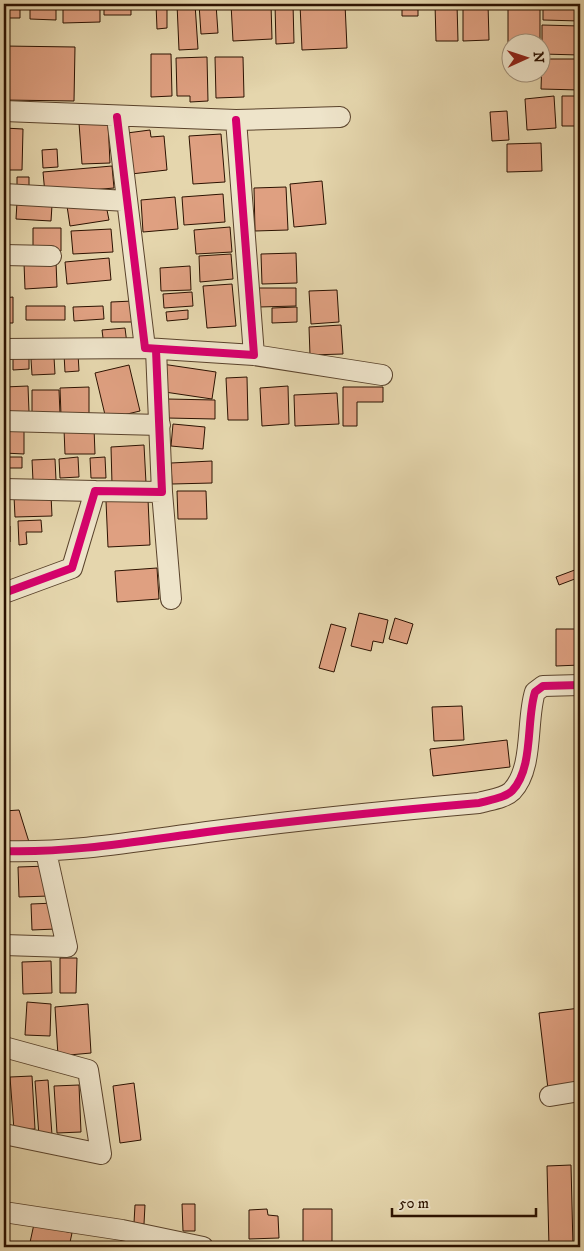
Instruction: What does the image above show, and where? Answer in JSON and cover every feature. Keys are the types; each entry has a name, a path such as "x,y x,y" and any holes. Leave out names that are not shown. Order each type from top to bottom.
{"street":[{"path":"4,111 117,117 236,120 340,117"},
{"path":"117,117 127,201 151,349 160,425 162,492 171,599"},
{"path":"236,120 254,355"},
{"path":"4,194 127,201"},
{"path":"4,255 51,256"},
{"path":"4,349 151,349 254,355 382,375"},
{"path":"4,422 160,425"},
{"path":"4,489 162,492"},
{"path":"4,593 72,568 95,491"},
{"path":"4,851 46,852 126,844 206,832 385,811 479,803 499,798 512,792 520,778 525,760 535,692 549,685 580,685"},
{"path":"4,945 67,947 46,852"},
{"path":"4,1047 88,1070 101,1154 4,1134"},
{"path":"550,1096 580,1091"},
{"path":"4,1212 122,1230 203,1247"}],"building":[{"path":"4,4 20,4 20,18 4,18"},
{"path":"30,4 56,4 56,20 30,19"},
{"path":"63,4 100,4 100,22 63,23"},
{"path":"104,4 131,4 131,15 104,15"},
{"path":"156,4 167,4 167,28 157,29"},
{"path":"177,4 195,4 198,49 179,50"},
{"path":"199,4 216,4 218,33 201,34"},
{"path":"231,4 271,4 272,39 233,41"},
{"path":"275,4 293,4 294,43 276,44"},
{"path":"300,4 345,4 347,48 302,50"},
{"path":"402,4 418,4 418,16 402,16"},
{"path":"435,4 457,4 458,41 436,41"},
{"path":"463,4 488,4 489,40 463,41"},
{"path":"508,4 540,4 540,32 508,32"},
{"path":"543,4 580,4 580,21 543,20"},
{"path":"542,25 580,26 580,55 552,54 552,32 542,32"},
{"path":"4,46 75,47 74,101 4,100"},
{"path":"151,54 171,54 172,96 151,97"},
{"path":"207,57 208,101 190,102 190,96 177,96 176,58"},
{"path":"215,57 243,57 244,97 216,98"},
{"path":"552,59 580,59 580,90 541,89 541,82 552,82"},
{"path":"554,96 556,128 527,130 525,99"},
{"path":"562,96 580,96 580,126 562,126"},
{"path":"507,111 509,140 492,141 490,112"},
{"path":"108,121 110,163 82,164 79,123"},
{"path":"4,128 23,129 22,170 4,170"},
{"path":"150,130 151,137 164,136 167,170 131,174 127,133"},
{"path":"221,134 225,182 193,184 189,136"},
{"path":"541,143 542,171 507,172 507,144"},
{"path":"57,149 58,167 43,168 42,150"},
{"path":"112,166 114,188 45,194 43,172"},
{"path":"17,177 29,177 29,195 17,195"},
{"path":"322,181 326,224 294,227 290,184"},
{"path":"286,187 288,230 255,231 254,188"},
{"path":"223,194 225,222 184,225 182,197"},
{"path":"175,197 178,229 143,232 141,200"},
{"path":"105,200 109,220 70,226 67,206"},
{"path":"17,202 52,205 51,221 16,219"},
{"path":"230,227 232,252 196,254 194,230"},
{"path":"33,228 61,228 61,251 33,251"},
{"path":"111,229 113,252 73,254 71,231"},
{"path":"296,253 297,283 262,284 261,254"},
{"path":"231,254 233,279 200,282 199,256"},
{"path":"109,258 111,280 67,284 65,262"},
{"path":"56,262 57,287 25,289 24,263"},
{"path":"190,266 191,290 161,291 160,268"},
{"path":"232,284 236,326 207,328 203,286"},
{"path":"259,288 296,288 296,306 259,307"},
{"path":"337,290 339,322 311,324 309,291"},
{"path":"192,292 193,306 164,308 163,294"},
{"path":"13,297 13,323 4,323 4,298"},
{"path":"133,301 133,322 111,322 111,302"},
{"path":"26,306 65,306 65,320 26,320"},
{"path":"103,306 104,319 74,321 73,307"},
{"path":"297,307 297,322 272,323 272,308"},
{"path":"188,310 188,319 167,321 166,312"},
{"path":"341,325 343,354 310,355 309,327"},
{"path":"125,328 127,344 104,346 102,330"},
{"path":"78,353 79,371 65,372 64,354"},
{"path":"29,354 29,369 13,370 13,355"},
{"path":"54,357 55,374 32,375 31,359"},
{"path":"162,364 216,372 212,399 158,391"},
{"path":"129,365 140,411 106,419 95,373"},
{"path":"247,377 248,420 228,420 226,378"},
{"path":"28,386 29,412 4,413 4,387"},
{"path":"288,386 289,424 262,426 260,388"},
{"path":"89,387 89,414 61,415 60,388"},
{"path":"343,387 383,387 383,402 357,402 357,426 343,426"},
{"path":"32,390 59,390 60,414 32,414"},
{"path":"337,393 339,424 295,426 294,395"},
{"path":"167,399 215,400 215,419 167,418"},
{"path":"173,424 205,427 203,449 171,446"},
{"path":"4,427 24,427 24,454 4,453"},
{"path":"94,428 95,454 65,454 64,429"},
{"path":"144,445 146,483 112,484 111,447"},
{"path":"4,457 22,457 22,468 4,468"},
{"path":"78,457 79,477 60,478 59,459"},
{"path":"105,457 106,478 91,478 90,458"},
{"path":"55,459 56,480 33,481 32,460"},
{"path":"212,461 212,483 172,484 171,463"},
{"path":"177,491 206,491 207,519 178,519"},
{"path":"51,495 52,516 15,517 14,496"},
{"path":"148,499 150,545 108,547 106,501"},
{"path":"41,520 42,532 26,532 27,544 19,545 18,521"},
{"path":"4,526 10,526 10,542 4,542"},
{"path":"157,568 159,599 117,602 115,571"},
{"path":"580,568 580,577 559,585 556,577"},
{"path":"359,613 388,620 383,643 373,641 371,651 351,646"},
{"path":"395,618 413,624 407,644 389,639"},
{"path":"331,624 346,628 334,672 319,668"},
{"path":"556,629 580,629 580,665 556,666"},
{"path":"462,706 464,740 434,741 432,707"},
{"path":"507,740 510,767 433,776 430,749"},
{"path":"19,810 29,842 4,843 4,811"},
{"path":"48,866 49,896 19,897 18,867"},
{"path":"55,903 56,929 32,930 31,904"},
{"path":"60,958 77,958 76,993 60,993"},
{"path":"51,961 52,993 23,994 22,962"},
{"path":"27,1002 51,1004 50,1036 25,1035"},
{"path":"88,1004 91,1053 58,1056 55,1007"},
{"path":"580,1008 580,1085 548,1089 539,1013"},
{"path":"32,1076 35,1129 14,1130 10,1077"},
{"path":"48,1080 52,1135 39,1136 35,1081"},
{"path":"134,1083 141,1140 120,1143 113,1086"},
{"path":"79,1085 81,1132 57,1133 54,1086"},
{"path":"571,1165 573,1247 549,1247 547,1166"},
{"path":"182,1204 195,1204 195,1231 183,1231"},
{"path":"135,1205 145,1205 144,1224 134,1223"},
{"path":"267,1209 268,1215 278,1216 279,1238 249,1239 249,1210"},
{"path":"303,1209 332,1209 332,1247 303,1247"},
{"path":"34,1224 72,1233 69,1247 29,1247"}],"cycle path":[{"path":"117,117 145,348 254,355 236,120"},
{"path":"4,593 72,568 95,491 162,492 156,350"},
{"path":"4,851 106,846 207,832 479,803 497,799 512,791 524,770 535,692 543,686 580,685"}]}
